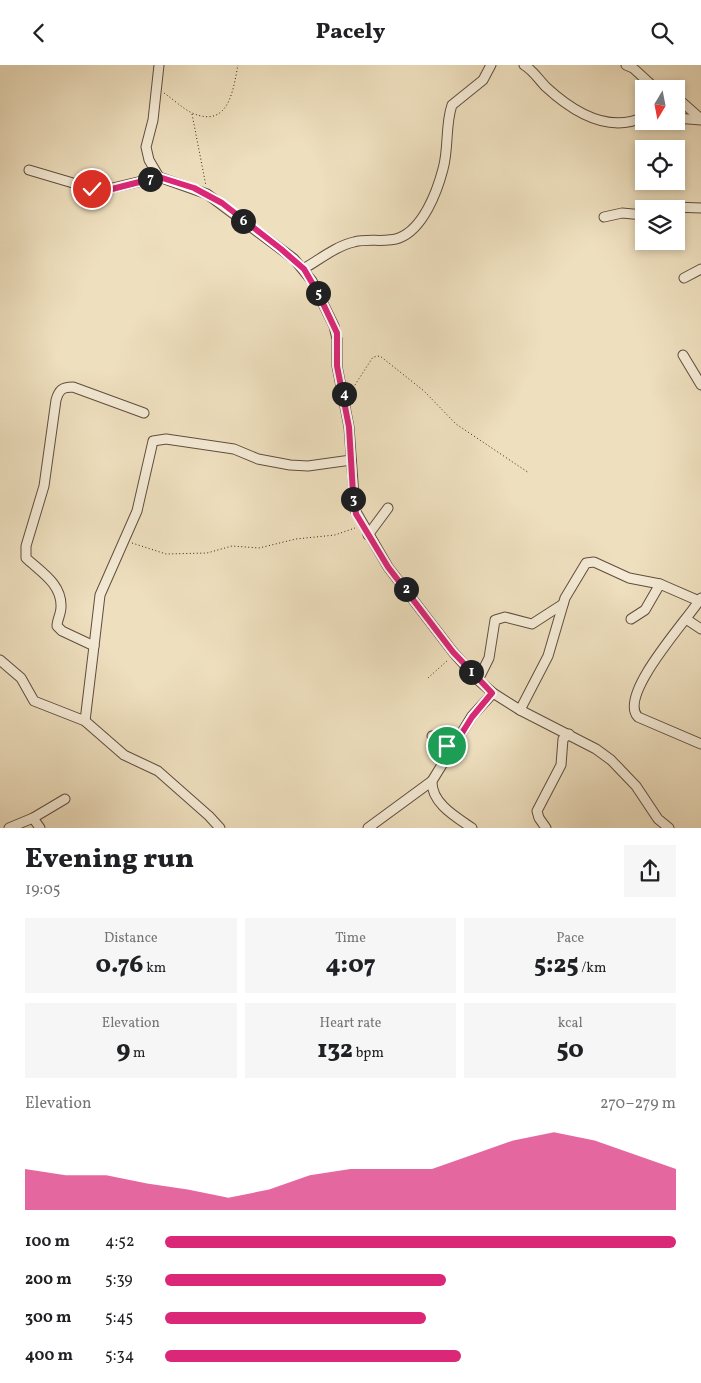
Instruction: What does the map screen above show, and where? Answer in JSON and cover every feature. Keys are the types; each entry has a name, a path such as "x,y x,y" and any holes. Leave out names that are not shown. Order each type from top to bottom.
{"street":[{"path":"159,65 153,120 146,147 149,160 159,177"},
{"path":"304,269 351,242 364,239 399,238 410,231 426,210 443,169 448,147 452,105 478,85 491,65"},
{"path":"524,65 565,102 600,122 615,124 635,119"},
{"path":"626,65 633,68 646,80"},
{"path":"685,105 701,120"},
{"path":"685,119 701,120"},
{"path":"29,170 100,191 159,177 208,194 281,249 304,269 337,333 337,366 345,400 354,505 368,535 388,567 455,655 492,693 520,710 596,749 611,760 636,786 658,819 669,828"},
{"path":"685,207 701,208"},
{"path":"604,217 622,213 635,214"},
{"path":"684,278 701,269"},
{"path":"683,355 701,385"},
{"path":"94,646 59,629 57,623 61,606 58,591 54,583 25,555 44,486 56,400 62,388 73,387 144,413"},
{"path":"85,721 100,595 140,502 151,447 155,439 234,449 258,459 290,465 351,461"},
{"path":"368,535 388,508"},
{"path":"520,710 548,656 564,603 586,563 590,562 629,578 660,584 700,599 651,663 637,695 634,709 638,717 701,744"},
{"path":"631,619 645,610 660,584"},
{"path":"478,679 488,659 495,620 505,617 532,624 564,603"},
{"path":"686,619 701,629"},
{"path":"0,660 21,678 34,701 85,721 124,755 158,771 210,816 220,828"},
{"path":"368,828 432,781 472,717 492,693"},
{"path":"546,828 539,818 539,803 561,765 563,739 569,734"},
{"path":"432,736 452,749"},
{"path":"432,781 433,791 443,806 472,828"},
{"path":"8,828 33,818 64,799"},
{"path":"33,818 40,828"}],"path":[{"path":"157,88 192,113 211,117 226,108 231,100 238,65"},
{"path":"192,113 208,194"},
{"path":"345,400 368,362 372,357 380,356 424,391 456,424 529,473"},
{"path":"124,541 166,554 207,553 232,546 259,548 296,539 335,535 362,523"},
{"path":"428,678 455,655"}],"route":[{"path":"92,189 108,190 159,177 194,188 222,203 265,236 294,259 312,281 337,333 337,366 343,388 349,427 356,514 388,567 416,601 453,652 492,693 480,705 452,749 447,746"}]}
